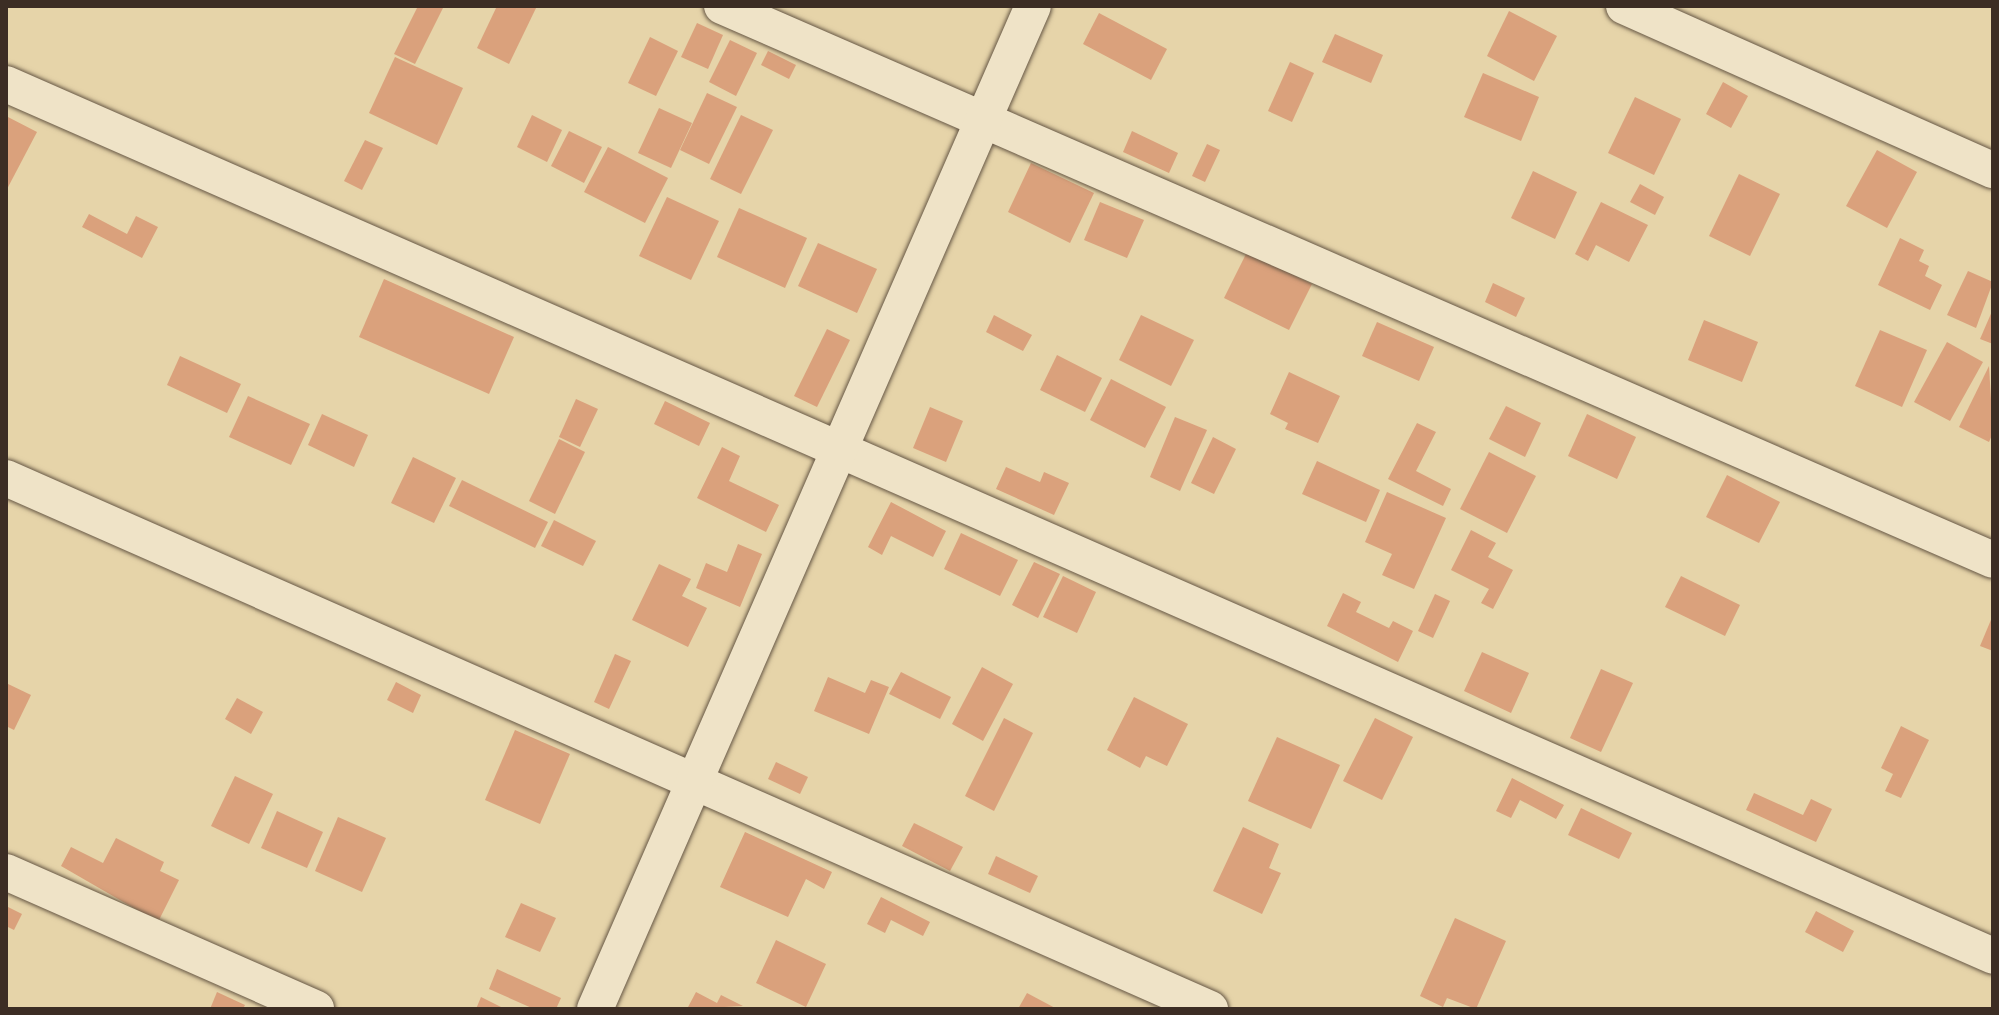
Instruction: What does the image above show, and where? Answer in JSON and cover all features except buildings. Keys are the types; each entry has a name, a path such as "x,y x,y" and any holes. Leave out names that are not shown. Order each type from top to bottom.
{"street":[{"path":"722,6 1993,560"},
{"path":"595,1009 1033,6"},
{"path":"1624,6 1993,170"},
{"path":"6,84 1993,956"},
{"path":"6,478 1210,1009"},
{"path":"6,872 316,1009"}]}
